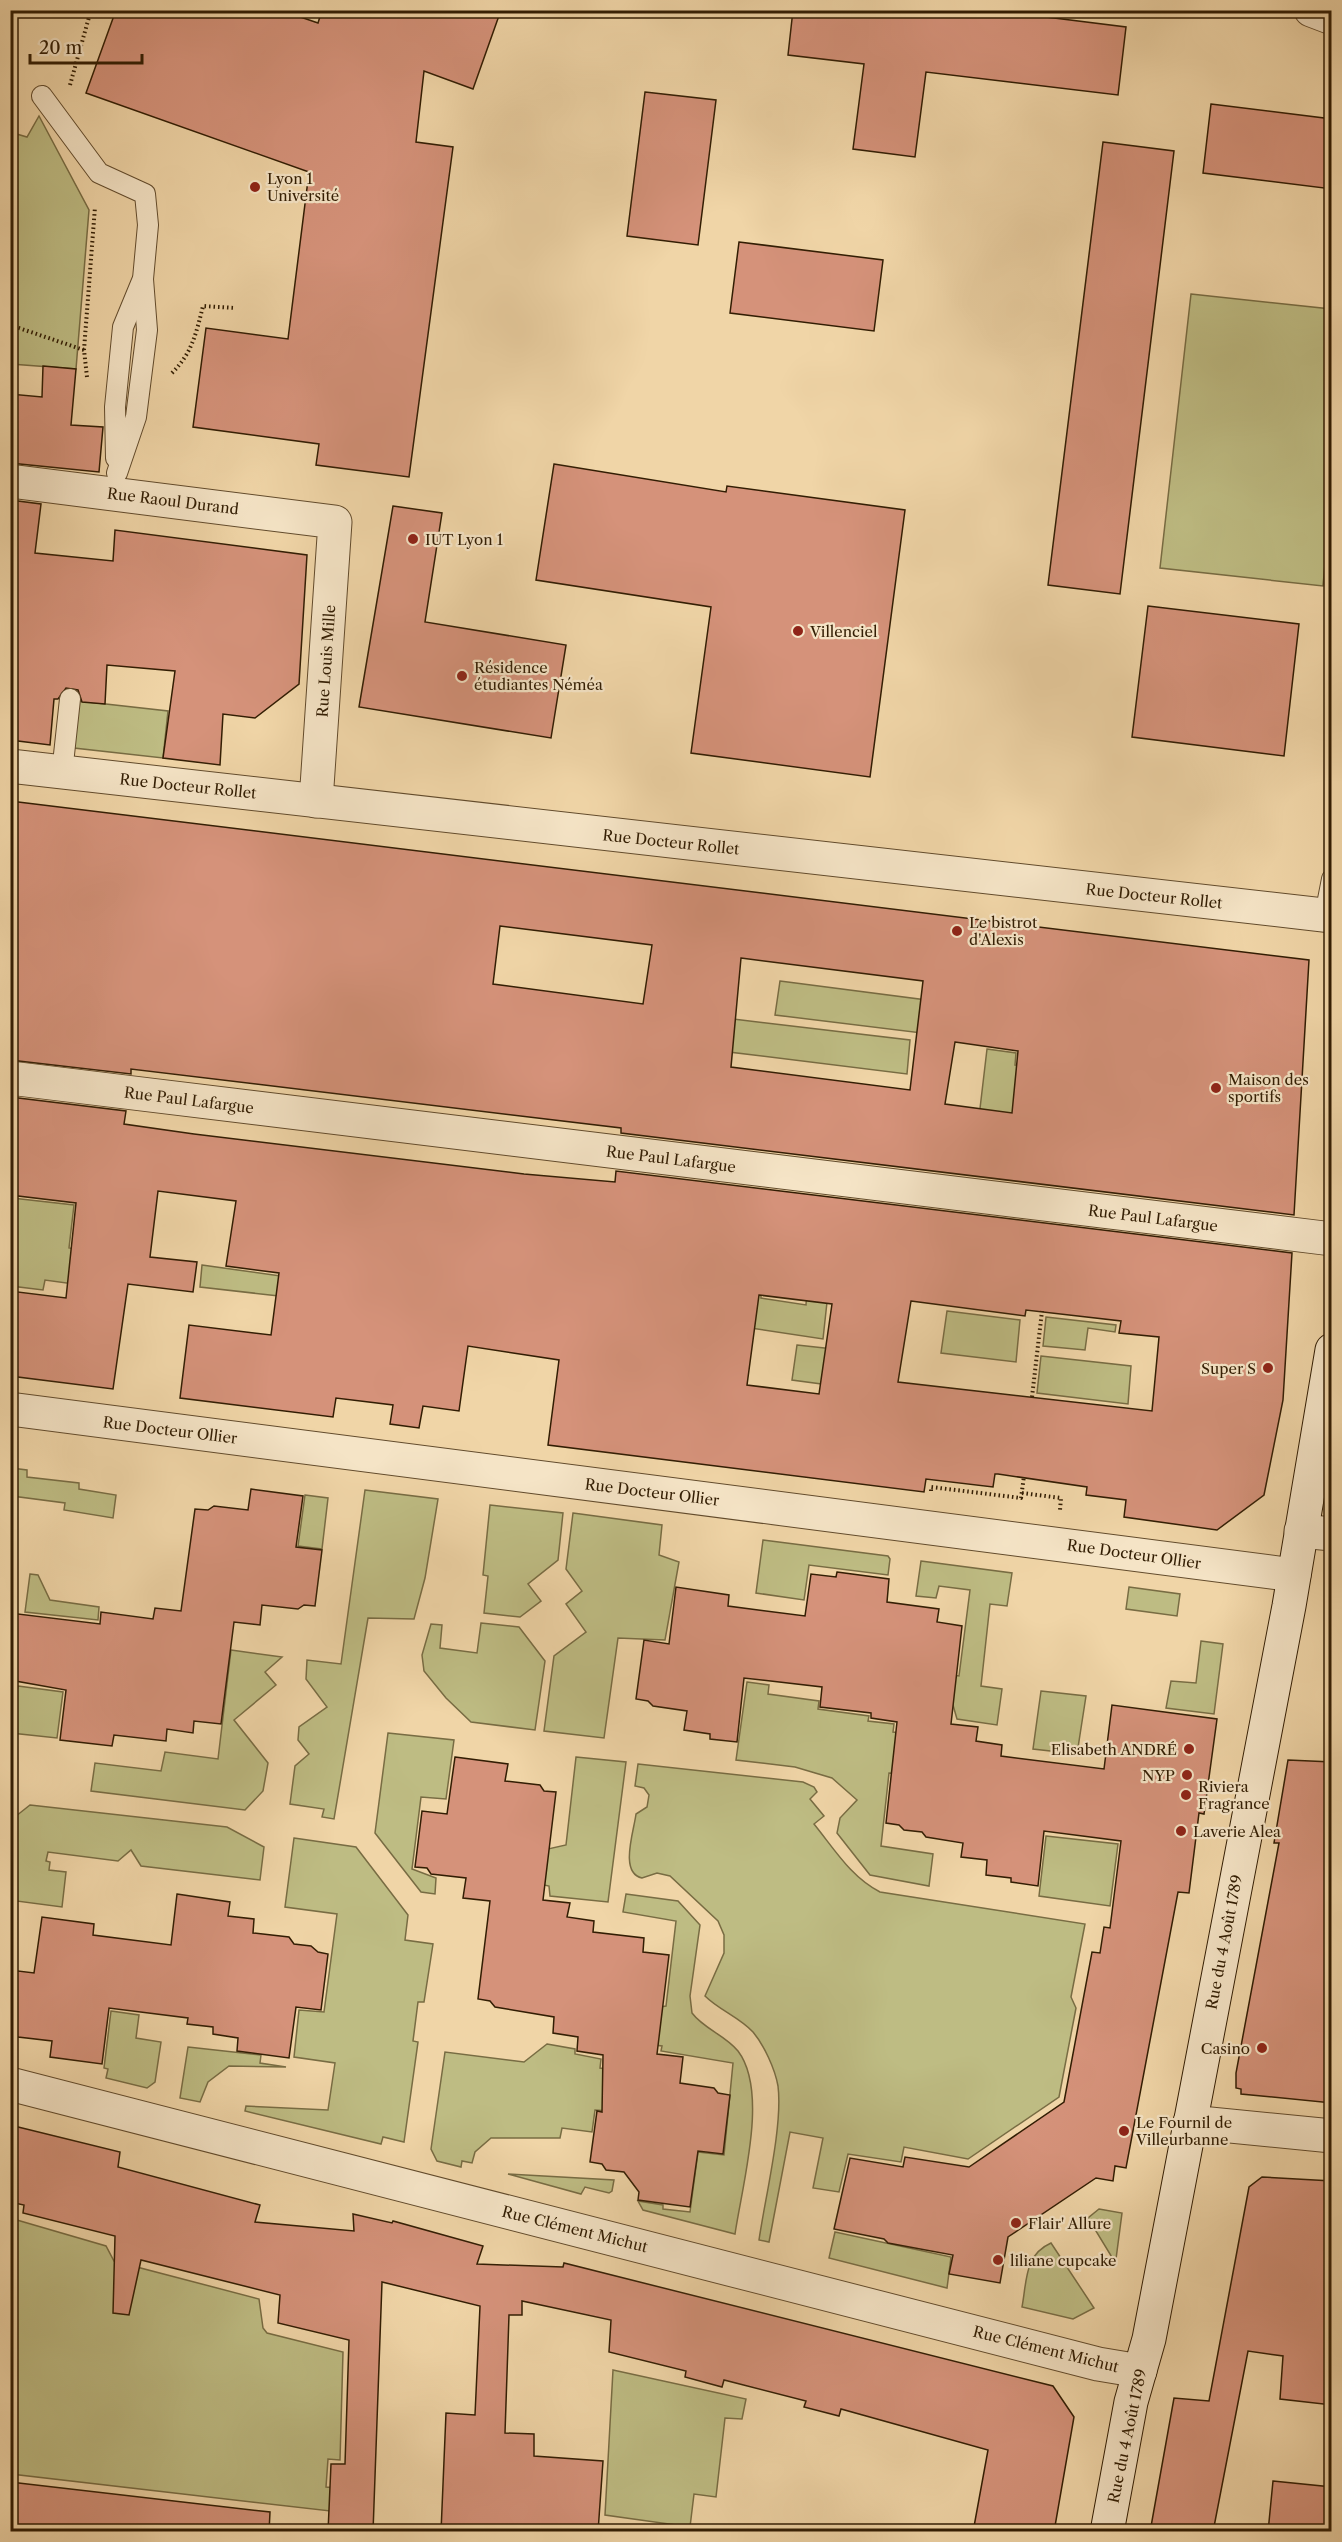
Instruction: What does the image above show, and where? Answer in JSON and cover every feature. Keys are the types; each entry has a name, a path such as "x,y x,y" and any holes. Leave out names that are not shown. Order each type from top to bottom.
{"street":[{"path":"1311,10 1332,18"},
{"name":"Rue Raoul Durand","path":"10,481 116,484 335,522"},
{"name":"Rue Louis Mille","path":"316,801 335,522"},
{"name":"Rue Docteur Rollet","path":"10,766 1328,915"},
{"name":"Rue Paul Lafargue","path":"10,1078 1332,1239"},
{"name":"Rue du 4 Août 1789","path":"1107,2532 1131,2402 1149,2339 1294,1575 1316,1532 1332,1350"},
{"name":"Rue Docteur Ollier","path":"10,1409 1294,1575"},
{"name":"Rue Clément Michut","path":"10,2084 1087,2361 1140,2371"},
{"path":"1190,2122 1332,2136"}],"lane":[{"path":"42,96 99,173 145,194 148,225 142,279 147,330 136,417 116,484"},
{"path":"62,772 70,699"},
{"path":"1328,915 1332,879"}],"path":[{"path":"69,87 91,10"},
{"path":"10,325 84,350 95,207"},
{"path":"1032,1397 1042,1311"},
{"path":"1021,1493 1061,1498"}],"shaded area":[{"path":"39,116 89,210 76,369 11,364 10,132 27,137"},
{"path":"1191,294 1331,309 1332,487 1323,586 1160,568"},
{"path":"79,701 168,711 163,758 74,748"},
{"path":"780,981 942,1002 938,1035 775,1015"},
{"path":"733,1019 910,1040 907,1074 729,1052"},
{"path":"987,1049 1016,1053 1015,1065 1058,1068 1018,1122 979,1117"},
{"path":"12,1198 74,1205 69,1248 99,1253 81,1285 45,1280 43,1290 11,1286"},
{"path":"202,1265 402,1293 279,1296 200,1287"},
{"path":"761,1290 761,1298 806,1305 807,1290 828,1293 823,1339 697,1320"},
{"path":"947,1311 1020,1320 1016,1362 941,1353"},
{"path":"1046,1317 1116,1325 1115,1332 1088,1328 1085,1350 1043,1346"},
{"path":"797,1345 870,1353 866,1390 792,1380"},
{"path":"1041,1356 1131,1366 1128,1404 1037,1393"},
{"path":"11,1468 27,1470 27,1477 79,1483 79,1489 116,1495 113,1518 64,1510 65,1503 12,1496"},
{"path":"365,1490 438,1499 425,1578 414,1619 368,1618 334,1819 322,1817 324,1809 290,1804 295,1766 309,1754 298,1740 299,1727 327,1707 306,1679 307,1660 341,1664"},
{"path":"305,1495 328,1498 322,1549 298,1546"},
{"path":"490,1505 563,1513 558,1560 528,1584 541,1601 520,1617 484,1613 488,1576 483,1575"},
{"path":"573,1513 662,1525 659,1555 679,1562 665,1640 618,1638 604,1738 544,1731 554,1656 586,1632 566,1604 582,1591 566,1569"},
{"path":"763,1540 888,1556 890,1559 888,1575 809,1565 804,1600 756,1593"},
{"path":"921,1561 1012,1573 1007,1606 990,1604 981,1686 1002,1689 997,1725 957,1719 944,1674 959,1676 970,1590 939,1586 936,1598 916,1596"},
{"path":"30,1574 38,1575 50,1600 99,1607 98,1620 25,1612"},
{"path":"1129,1587 1180,1594 1177,1616 1126,1609"},
{"path":"481,1623 519,1627 545,1661 535,1730 471,1722 446,1698 424,1671 422,1655 431,1624 442,1625 440,1648 477,1653"},
{"path":"1201,1641 1223,1644 1214,1714 1166,1708 1171,1681 1196,1683"},
{"path":"231,1650 282,1657 265,1672 276,1685 234,1720 268,1763 263,1791 245,1810 91,1791 95,1763 161,1771 165,1752 218,1759"},
{"path":"747,1682 769,1685 768,1694 819,1701 818,1709 869,1716 868,1721 894,1724 893,1732 920,1735 905,1774 889,1773 881,1846 933,1854 929,1886 870,1875 837,1833 840,1818 857,1800 832,1778 795,1767 736,1760"},
{"path":"18,1686 63,1692 57,1738 11,1733 11,1695 16,1695"},
{"path":"1041,1691 1086,1696 1077,1754 1033,1749"},
{"path":"388,1733 454,1740 446,1799 421,1797 412,1869 436,1878 435,1894 421,1892 375,1833"},
{"path":"576,1757 626,1762 608,1902 550,1896 549,1886 526,1881 530,1853 566,1845"},
{"path":"638,1764 803,1782 814,1787 817,1792 810,1799 824,1816 814,1824 852,1871 880,1892 1085,1924 1071,1997 1076,2008 1059,2097 968,2159 904,2147 901,2162 848,2154 839,2192 813,2188 823,2138 790,2132 769,2242 759,2240 778,2121 777,2079 765,2050 753,2032 705,1996 724,1953 724,1935 718,1921 670,1876 657,1873 642,1878 635,1875 631,1868 629,1860 636,1814 647,1807 649,1795 644,1788 635,1786"},
{"path":"30,1805 227,1827 264,1847 260,1880 141,1866 131,1850 118,1861 48,1852 46,1861 50,1862 49,1870 66,1872 62,1907 17,1901 11,1950 11,1820"},
{"path":"1046,1836 1118,1844 1110,1906 1039,1896"},
{"path":"294,1838 356,1847 408,1915 405,1940 433,1944 424,2002 418,2002 413,2041 418,2042 404,2142 383,2137 381,2144 245,2111 246,2106 328,2110 335,2063 294,2057 299,2010 324,2012 337,1914 285,1907"},
{"path":"626,1894 678,1901 700,1925 690,1996 692,2013 733,2045 747,2069 752,2090 753,2114 751,2140 735,2234 643,2210 638,2201 663,2205 663,2209 690,2212 698,2152 724,2155 733,2063 661,2051 662,2046 638,2043 652,2008 666,2006 676,1921 623,1912"},
{"path":"111,2011 139,2015 136,2038 161,2042 155,2082 147,2088 106,2078 108,2069 104,2068"},
{"path":"547,2044 575,2049 575,2054 601,2059 600,2068 625,2072 610,2111 595,2110 592,2132 562,2128 560,2138 491,2138 475,2152 472,2163 462,2161 461,2167 437,2161 431,2149 445,2052 524,2062"},
{"path":"188,2047 261,2055 260,2063 286,2067 229,2066 208,2082 200,2102 180,2098"},
{"path":"508,2174 614,2180 612,2191 609,2193 585,2187 581,2194"},
{"path":"1099,2209 1122,2213 1116,2259 1113,2259 1088,2218"},
{"path":"10,2218 106,2246 114,2261 259,2299 263,2328 267,2333 343,2352 340,2460 328,2459 326,2487 337,2488 339,2512 11,2474"},
{"path":"835,2232 951,2257 947,2288 829,2258"},
{"path":"1051,2243 1094,2308 1073,2319 1022,2307 1031,2262 1042,2248"},
{"path":"613,2370 746,2399 742,2419 725,2418 716,2497 694,2494 690,2527 605,2515"}],"building":[{"path":"116,10 280,10 318,23 322,10 501,10 473,89 424,71 416,142 453,147 409,477 316,465 319,444 193,427 206,328 288,339 309,172 86,93"},
{"path":"793,10 989,10 1126,27 1118,95 926,72 915,157 853,149 864,64 788,55"},
{"path":"645,92 716,100 698,245 627,236"},
{"path":"1211,104 1332,119 1332,189 1203,173"},
{"path":"1103,142 1174,151 1120,594 1048,585"},
{"path":"739,242 883,260 874,331 730,313"},
{"path":"43,366 76,369 71,425 103,427 99,472 10,463 10,394 42,397"},
{"name":"Villenciel","path":"554,464 726,492 727,486 905,510 870,777 691,753 711,607 536,580"},
{"path":"10,500 41,504 35,553 113,561 115,530 307,555 299,684 255,718 223,714 220,765 163,758 175,671 107,665 105,704 82,702 78,690 66,688 58,699 54,699 50,745 10,740"},
{"name":"Résidence étudiantes Néméa","path":"393,506 442,513 425,622 566,645 551,738 359,707"},
{"path":"1148,606 1299,624 1284,756 1132,737"},
{"path":"10,801 1309,960 1294,1215 621,1133 621,1128 131,1069 131,1074 10,1060","holes":["500,926 652,945 643,1004 493,984","741,958 923,981 910,1090 731,1067","955,1042 1018,1051 1012,1113 945,1104"]},
{"path":"10,1097 126,1111 124,1124 194,1134 524,1174 615,1182 616,1171 1292,1253 1283,1400 1264,1495 1217,1530 1124,1517 1126,1500 1086,1495 1087,1487 998,1474 995,1474 993,1487 926,1479 924,1492 548,1445 559,1360 468,1346 459,1411 423,1406 419,1428 390,1424 393,1405 336,1398 333,1417 180,1398 189,1325 271,1335 279,1273 226,1266 236,1201 158,1191 150,1257 197,1262 193,1292 128,1284 113,1389 10,1376 10,1291 66,1298 76,1203 10,1195","holes":["759,1295 832,1304 819,1394 747,1385","911,1301 1025,1316 1026,1310 1121,1321 1119,1333 1159,1337 1152,1411 898,1382"]},
{"path":"251,1489 303,1496 296,1547 322,1550 315,1606 304,1605 298,1609 262,1605 260,1625 234,1622 221,1724 194,1721 193,1733 167,1729 166,1741 114,1735 112,1746 60,1740 66,1690 10,1680 10,1613 100,1624 101,1612 153,1619 155,1608 181,1611 195,1509 208,1510 214,1506 248,1510"},
{"path":"837,1572 889,1579 887,1602 939,1609 937,1622 962,1626 951,1724 978,1727 976,1741 1002,1745 1001,1756 1104,1769 1112,1705 1217,1719 1204,1814 1199,1813 1189,1893 1178,1892 1126,2168 1115,2166 1113,2181 1096,2178 1008,2237 1000,2283 949,2274 953,2255 888,2243 884,2239 834,2229 850,2158 903,2167 905,2157 969,2167 1064,2102 1092,1952 1100,1953 1104,1927 1110,1928 1121,1841 1044,1831 1038,1886 1011,1882 1011,1878 986,1875 987,1860 961,1857 963,1843 926,1837 922,1832 904,1830 899,1825 886,1823 897,1722 871,1718 871,1713 820,1707 822,1687 744,1678 737,1742 710,1739 710,1734 684,1730 687,1711 653,1706 648,1701 636,1699 644,1640 669,1644 676,1587 729,1595 728,1606 805,1616 811,1574 836,1577"},
{"path":"455,1757 508,1764 505,1781 540,1785 544,1791 556,1792 543,1900 570,1903 567,1917 594,1921 593,1932 644,1938 643,1952 669,1955 657,2054 683,2057 680,2083 714,2088 718,2093 730,2095 723,2154 698,2151 690,2207 638,2200 639,2192 624,2172 606,2170 602,2164 590,2162 597,2111 602,2112 603,2055 577,2051 578,2037 553,2033 554,2017 495,2007 490,2001 478,1999 490,1901 463,1898 466,1878 431,1874 427,1868 415,1867 422,1811 447,1814"},
{"path":"1288,1760 1332,1762 1332,2103 1241,2094 1241,2089 1236,2088 1236,2073 1279,1843 1274,1843"},
{"path":"177,1894 230,1902 228,1916 254,1919 253,1933 289,1937 294,1944 311,1946 318,1952 328,1954 321,2010 296,2007 289,2058 237,2051 238,2038 213,2034 213,2027 187,2024 188,2018 109,2008 102,2064 50,2057 52,2041 18,2037 10,2027 10,1970 34,1973 42,1917 94,1924 93,1935 171,1945"},
{"path":"10,2125 120,2152 118,2167 260,2205 255,2222 354,2231 353,2214 392,2223 393,2221 483,2246 477,2264 563,2267 564,2263 1053,2386 1074,2417 1054,2532 973,2532 988,2450 841,2409 839,2416 804,2407 806,2401 724,2380 722,2387 685,2377 686,2371 609,2352 611,2320 522,2301 522,2315 509,2315 505,2433 534,2434 534,2456 603,2461 598,2532 441,2532 446,2413 475,2415 480,2306 382,2282 373,2532 328,2532 331,2464 345,2464 349,2340 278,2323 280,2295 141,2260 129,2315 113,2313 115,2236 23,2213 24,2205 10,2202"},
{"path":"1262,2177 1332,2181 1332,2405 1280,2399 1283,2356 1248,2351 1213,2532 1150,2532 1174,2398 1209,2401 1249,2187"},
{"path":"1273,2481 1332,2487 1332,2532 1268,2532"},
{"path":"10,2482 270,2512 269,2532 10,2532"}],"place":[{"name":"Lyon 1 Université","path":"255,187"},
{"name":"IUT Lyon 1","path":"413,539"},
{"name":"Villenciel","path":"798,631"},
{"name":"Résidence étudiantes Néméa","path":"462,676"},
{"name":"Le bistrot d'Alexis","path":"957,931"},
{"name":"Maison des sportifs","path":"1216,1088"},
{"name":"Super S","path":"1268,1368"},
{"name":"Elisabeth ANDRÉ","path":"1189,1749"},
{"name":"NYP","path":"1187,1775"},
{"name":"Riviera Fragrance","path":"1186,1795"},
{"name":"Laverie Alea","path":"1181,1831"},
{"name":"Casino","path":"1262,2048"},
{"name":"Le Fournil de Villeurbanne","path":"1124,2131"},
{"name":"Flair' Allure","path":"1016,2223"},
{"name":"liliane cupcake","path":"998,2260"}]}
